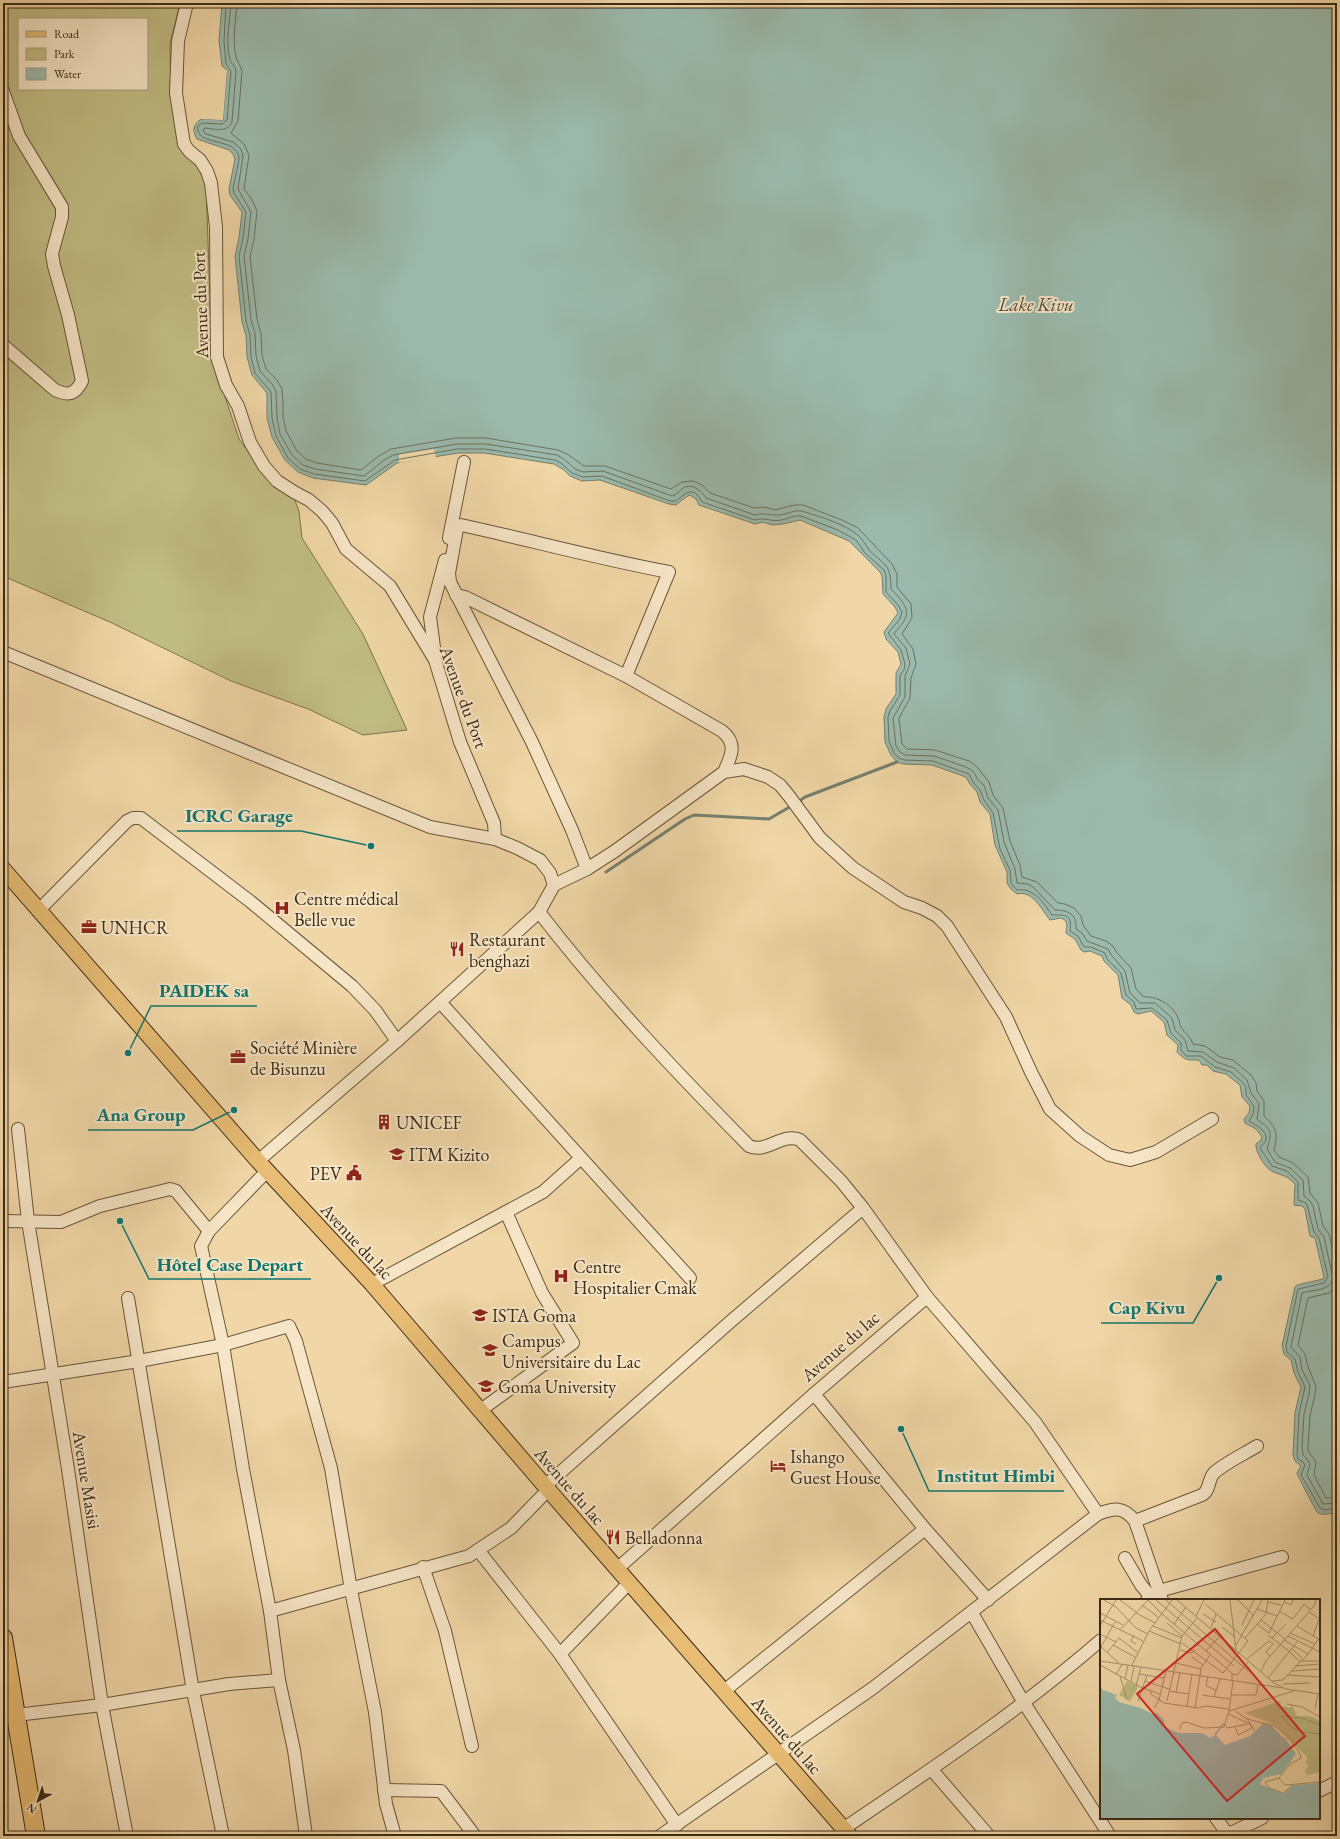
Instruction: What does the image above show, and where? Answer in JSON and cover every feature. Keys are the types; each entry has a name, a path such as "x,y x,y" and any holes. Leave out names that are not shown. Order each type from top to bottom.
{"highway":[{"path":"3,1638 36,1836"}],"main road":[{"name":"Avenue du lac","path":"3,869 38,911 262,1166 372,1284 546,1488 847,1832"}],"street":[{"name":"Avenue du Port","path":"187,3 178,41 176,93 184,144 188,151 200,160 207,171 211,183 216,227 217,357 226,386 238,406 250,442 264,466 277,481 309,500 322,511 332,523 346,549 390,586 435,660 460,742 494,823 495,839"},
{"path":"3,91 18,136 62,207 62,217 52,254 68,315 82,381 79,388 73,392 65,394 54,390 3,345"},
{"path":"435,660 430,617 447,552 464,462"},
{"path":"587,869 572,830 532,742 450,582 449,573 457,529 461,525 535,541 586,555 669,572 626,676"},
{"path":"456,595 465,597 626,676 722,731 728,736 732,744 732,752 724,772"},
{"path":"3,652 430,827 495,839 540,860 550,873 554,885"},
{"path":"306,1836 294,1750 279,1680 270,1611 243,1469 224,1345 201,1246 209,1231 262,1166 539,912 554,885 587,869 615,851 724,772 744,769 756,772 774,781 789,796 820,838 837,856 874,884 904,902 922,908 937,916 947,926 1006,1017 1050,1109 1080,1136 1109,1155 1130,1160 1156,1152 1212,1119"},
{"path":"38,911 127,821 133,818 141,818 251,902 352,986 375,1010 397,1041"},
{"path":"539,912 573,955 686,1082 749,1146 760,1148 788,1137 800,1140 841,1181 863,1208 927,1297 1035,1422 1098,1514"},
{"path":"440,1002 690,1278"},
{"name":"Avenue Masisi","path":"18,1129 28,1220 51,1375 68,1469 102,1705 127,1836"},
{"path":"372,1284 543,1192 582,1158"},
{"path":"3,1221 28,1220 61,1222 100,1206 170,1189 176,1191 209,1231"},
{"path":"270,1611 350,1590 464,1557 478,1550 510,1528 546,1488 730,1322 863,1208"},
{"path":"481,1410 573,1343 542,1293 506,1212"},
{"name":"Avenue du lac","path":"617,1569 814,1394 927,1297"},
{"path":"128,1298 164,1525 193,1691 224,1836"},
{"path":"3,1382 139,1361 224,1345 289,1326 296,1341 331,1468 350,1590 374,1712 384,1790 394,1836"},
{"path":"814,1394 926,1529 988,1600"},
{"path":"1134,1521 1205,1494 1210,1479 1215,1472 1257,1446"},
{"path":"660,1836 873,1688 972,1613 1098,1514 1111,1509 1121,1510 1129,1514 1134,1521 1155,1597"},
{"path":"724,1691 926,1529"},
{"path":"478,1550 560,1654 677,1825"},
{"path":"1155,1597 1282,1557"},
{"path":"1125,1558 1141,1585 1155,1597"},
{"path":"422,1568 445,1630 472,1746"},
{"path":"560,1654 629,1583"},
{"path":"972,1613 1024,1703 1110,1836"},
{"path":"847,1832 1024,1703 1100,1643"},
{"path":"16,1715 102,1705 229,1684 279,1680"},
{"path":"932,1770 989,1836"},
{"path":"1320,1790 1337,1782"},
{"path":"384,1790 441,1791 475,1836"},
{"path":"1217,1819 1227,1836 1260,1819"}],"green space":[{"path":"3,3 180,3 170,44 171,94 178,143 185,155 197,166 206,184 212,357 239,439 274,487 294,498 299,511 302,538 363,634 407,730 363,735 308,709 231,681 112,623 3,576"}],"water":[{"name":"Lake Kivu","path":"222,3 1337,3 1337,1512 1325,1514 1318,1513 1297,1473 1301,1466 1295,1461 1293,1455 1295,1413 1301,1387 1294,1373 1291,1360 1284,1354 1282,1346 1295,1287 1297,1285 1323,1279 1324,1277 1315,1238 1310,1236 1305,1209 1302,1206 1294,1205 1295,1184 1285,1176 1270,1170 1260,1158 1256,1144 1262,1137 1256,1129 1245,1123 1244,1119 1249,1113 1250,1106 1242,1097 1240,1085 1226,1074 1213,1071 1207,1065 1202,1065 1199,1060 1187,1059 1180,1055 1177,1052 1178,1045 1167,1035 1164,1022 1151,1011 1138,1014 1134,1012 1131,1005 1122,998 1118,975 1104,961 1102,956 1090,951 1084,952 1081,950 1075,939 1066,933 1067,924 1065,920 1061,918 1050,920 1036,901 1028,895 1017,894 1011,889 1007,883 1007,872 995,845 990,814 980,802 977,792 966,777 932,765 903,764 897,762 891,755 885,742 884,717 886,709 896,694 896,673 901,664 898,652 886,639 884,632 898,613 895,607 883,594 882,576 880,572 849,541 800,520 772,525 763,522 755,524 699,505 696,499 690,495 676,505 669,504 600,480 582,481 570,476 554,464 484,453 458,453 397,463 366,485 313,478 298,472 285,460 272,437 267,418 267,393 252,375 247,357 246,335 242,322 235,256 242,212 230,195 229,189 235,159 229,150 197,139 194,133 196,123 201,119 223,120 227,70 222,66 219,41"}],"pier":[{"path":"223,70 227,70 223,120 201,119 201,117 221,118 225,71"},
{"path":"434,449 436,458 399,463 399,454"}],"waterway":[{"path":"798,802 805,797 897,762"},
{"path":"606,872 685,819 694,815 769,819 793,805"}],"place":[{"name":"ICRC Garage","path":"371,846"},
{"name":"Centre médical Belle vue","path":"282,908"},
{"name":"UNHCR","path":"89,927"},
{"name":"Restaurant benghazi","path":"457,949"},
{"name":"PAIDEK sa","path":"128,1053"},
{"name":"Société Minière de Bisunzu","path":"238,1057"},
{"name":"Ana Group","path":"234,1110"},
{"name":"UNICEF","path":"384,1122"},
{"name":"ITM Kizito","path":"397,1154"},
{"name":"PEV","path":"354,1173"},
{"name":"Hôtel Case Depart","path":"120,1221"},
{"name":"Centre Hospitalier Cmak","path":"561,1276"},
{"name":"Cap Kivu","path":"1219,1278"},
{"name":"ISTA Goma","path":"480,1315"},
{"name":"Campus Universitaire du Lac","path":"490,1350"},
{"name":"Goma University","path":"486,1386"},
{"name":"Institut Himbi","path":"901,1429"},
{"name":"Ishango Guest House","path":"778,1466"},
{"name":"Belladonna","path":"613,1537"}]}
